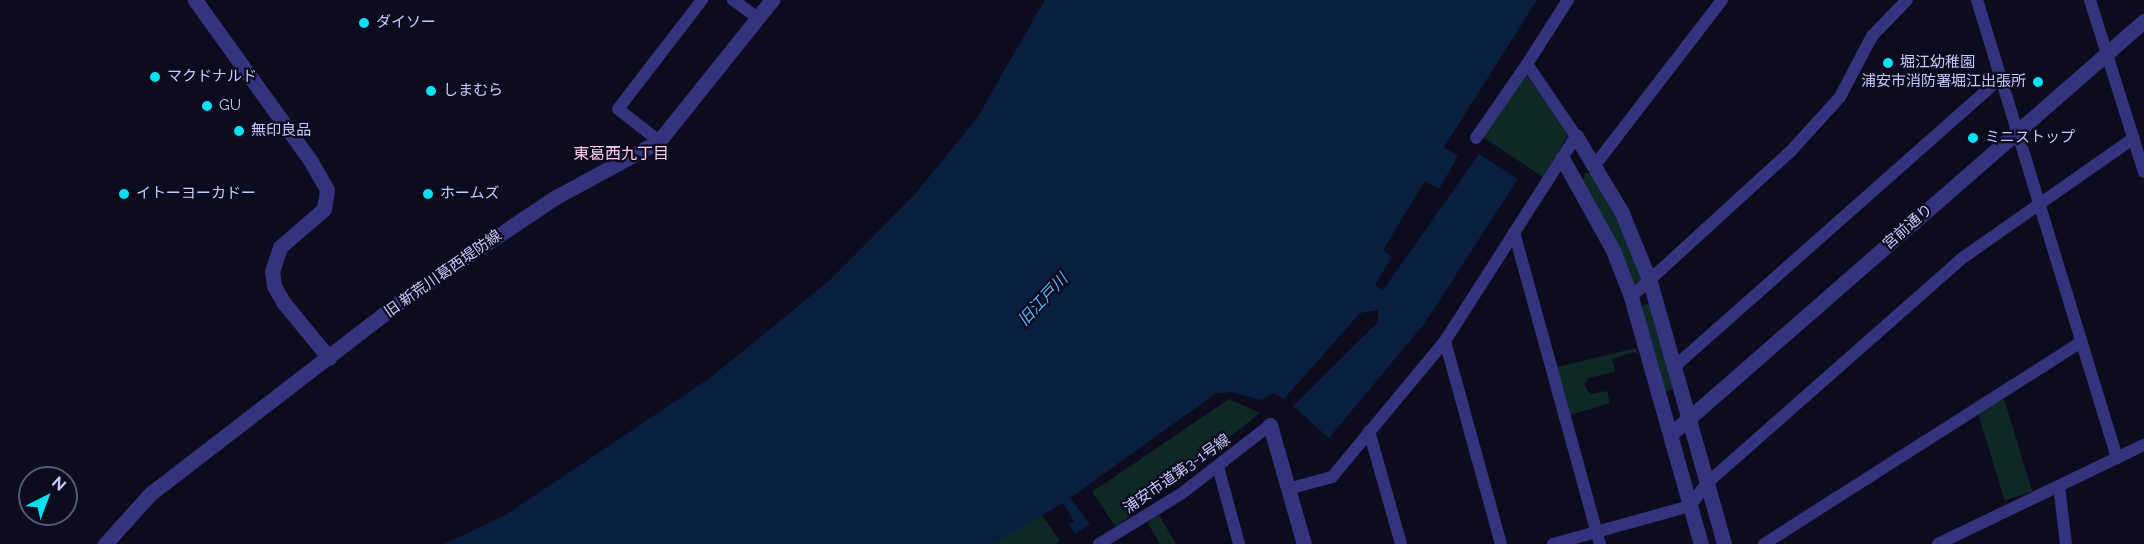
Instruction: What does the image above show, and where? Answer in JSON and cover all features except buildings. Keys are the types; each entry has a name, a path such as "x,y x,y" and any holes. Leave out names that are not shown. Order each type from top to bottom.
{"street":[{"path":"195,0 310,160 327,190 324,210 280,247 272,271 274,286 285,303 329,358"},
{"path":"659,141 618,109 702,0"},
{"path":"733,0 758,18"},
{"name":"旧 新荒川葛西堤防線","path":"105,544 150,494 402,300 556,197 659,141 772,0"},
{"path":"1476,138 1568,0"},
{"path":"1595,165 1722,0"},
{"path":"1631,297 1790,152 1840,97 1872,36 1907,0"},
{"path":"1977,0 2117,458"},
{"path":"2090,0 2144,172"},
{"name":"宮前通り","path":"1672,433 2144,21"},
{"path":"1527,64 1595,165 1622,213 1650,282 1724,544"},
{"path":"1674,367 2000,79"},
{"path":"1288,489 1332,477 1445,342 1576,136"},
{"path":"1553,544 1598,538 1690,506 1707,484 1961,259 2133,138"},
{"path":"1562,158 1613,250 1631,297 1672,433 1701,544"},
{"path":"1514,232 1598,538"},
{"path":"1445,342 1501,544"},
{"path":"1764,544 2080,343"},
{"path":"1270,425 1304,544"},
{"name":"浦安市道第3-1号線","path":"1099,544 1158,509 1218,467 1270,425"},
{"path":"1370,431 1401,544"},
{"path":"1938,544 1951,541 2144,445"},
{"path":"1218,467 1239,544"},
{"path":"2059,486 2066,544"}],"green space":[{"path":"1526,75 1569,133 1543,177 1483,137"},
{"path":"1585,173 1592,173 1627,239 1643,271 1641,282 1632,285 1583,181"},
{"path":"1651,303 1675,388 1665,392 1639,307"},
{"path":"1636,348 1638,355 1633,352 1612,359 1615,372 1589,378 1584,385 1590,394 1607,391 1610,403 1570,415 1557,367"},
{"path":"1229,399 1260,413 1116,527 1092,492"},
{"path":"2004,399 2032,492 2005,500 1976,407"},
{"path":"1042,515 1060,541 1054,544 991,544"},
{"path":"1159,515 1176,544 1160,544 1147,522"}],"water":[{"name":"旧江戸川","path":"1045,0 1537,0 1444,147 1458,156 1439,189 1425,181 1383,250 1392,257 1375,285 1383,290 1479,154 1518,179 1424,324 1329,438 1293,406 1378,322 1378,310 1360,313 1284,399 1274,393 1262,400 1231,392 1215,394 1070,498 1090,524 1075,534 1069,524 1074,521 1063,503 992,544 444,544 504,516 710,378 829,281 916,193 977,118"}],"place":[{"name":"ダイソー","path":"364,23"},
{"name":"堀江幼稚園","path":"1888,63"},
{"name":"マクドナルド","path":"155,77"},
{"name":"浦安市消防署堀江出張所","path":"2038,82"},
{"name":"しまむら","path":"431,91"},
{"name":"GU","path":"207,106"},
{"name":"無印良品","path":"239,131"},
{"name":"ミニストップ","path":"1973,138"},
{"name":"イトーヨーカドー","path":"124,194"},
{"name":"ホームズ","path":"428,194"}],"district":[{"name":"東葛西九丁目","path":"621,154"}]}
